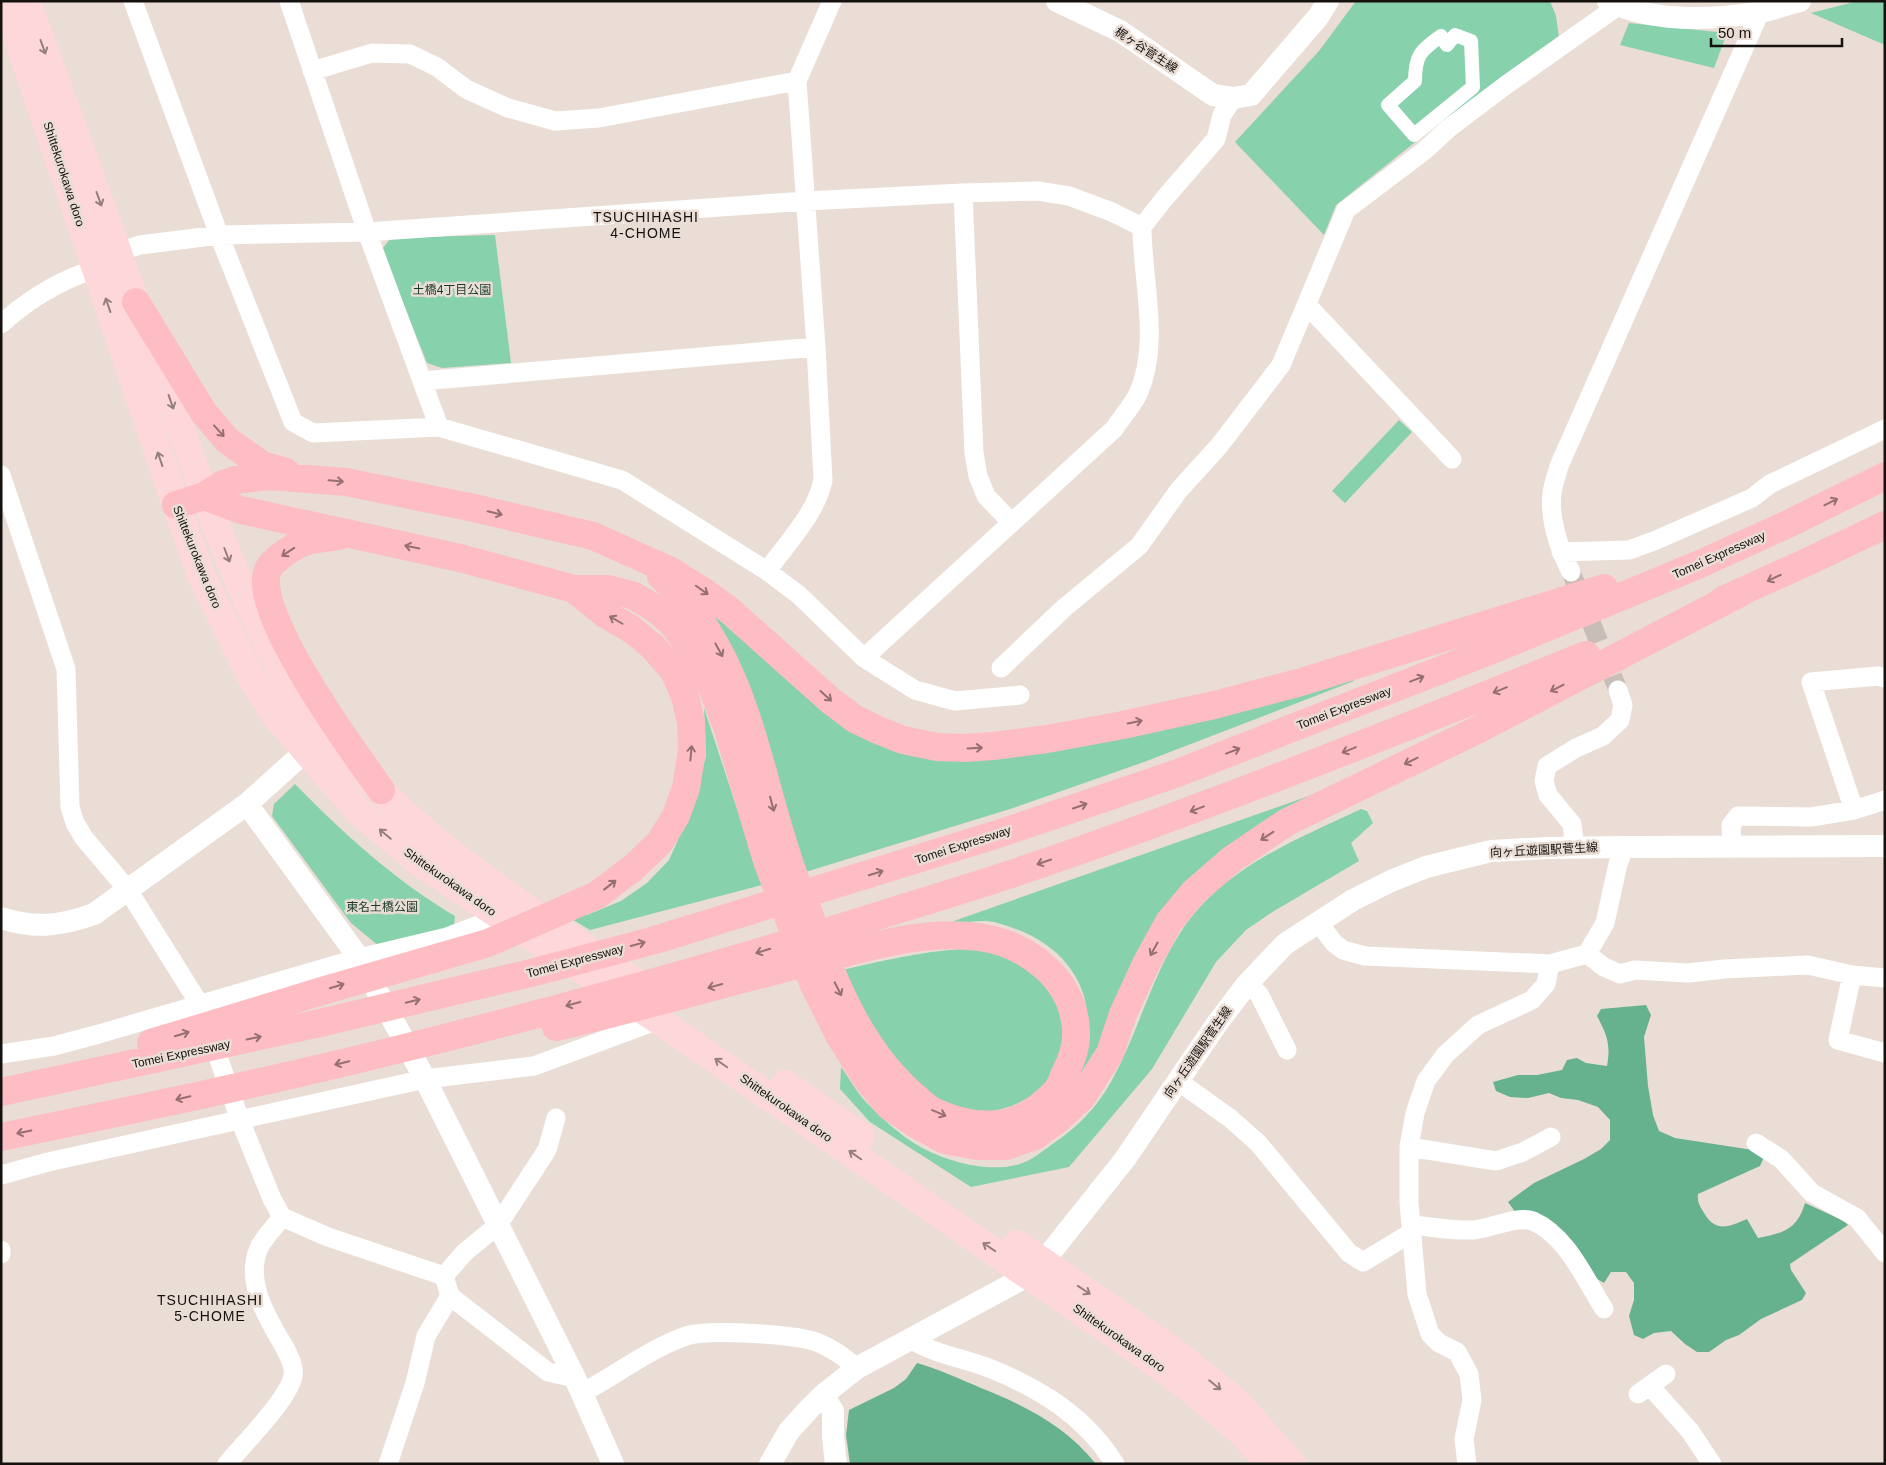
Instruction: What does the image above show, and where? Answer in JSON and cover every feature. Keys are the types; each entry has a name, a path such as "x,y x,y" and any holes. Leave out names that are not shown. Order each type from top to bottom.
{"highway":[{"path":"136,302 204,413 227,440 262,465 307,479"},
{"path":"176,505 204,496 223,484 235,480 270,476 346,482 474,508 593,536 629,550 671,570 701,590 729,610 831,701 855,719 904,740 937,747 993,746 1056,737 1123,725 1214,705 1298,683 1586,592 1700,564"},
{"name":"Tomei Expressway","path":"1,1090 320,1024 517,976 654,940 998,834 1175,774 1497,648 1700,564 1788,524 1885,476"},
{"path":"204,496 241,510 460,558 574,588 608,589 632,595 653,606 672,623 693,651 712,687 729,733 767,861 814,985 839,1035 866,1078 889,1106 917,1125 945,1140 977,1146 1006,1146 1035,1136 1057,1120 1082,1097 1110,1053 1123,1014 1146,964 1169,922 1194,892 1232,859 1288,822 1475,730 1740,594 1885,524"},
{"path":"350,534 302,543 279,558 268,568 265,582 270,606 285,641 330,729 381,790"},
{"path":"629,550 671,585 692,609 711,635 724,659 742,702 786,853 834,982 873,1052 896,1080 928,1108 958,1121 985,1125 1011,1123 1036,1111 1057,1091 1071,1062 1076,1033 1072,1010 1063,987 1046,968 1024,951 1002,942 976,937 946,936 904,940 845,940"},
{"path":"1,1090 331,988 488,943 597,895 634,867 660,842 676,816 686,788 692,750 691,722 685,696 674,671 653,646 631,629 605,614 574,588"},
{"path":"1,1137 389,1052 694,972 845,940 1014,873 1187,812 1330,758 1740,594"}],"main road":[{"name":"Shittekurokawa doro","path":"5,1 95,269 202,577 251,677 274,714 366,817 420,863 1036,1269 1172,1350 1229,1396 1292,1464"},
{"name":"Shittekurokawa doro","path":"26,1 136,302 204,496 231,564 275,660 298,698 330,729"},
{"name":"Shittekurokawa doro","path":"381,790 453,855 1036,1269 1188,1387 1242,1433 1271,1464"}],"street":[{"path":"133,1 219,235 293,422 312,433 439,426 622,480 767,571 799,594 864,658 915,690 955,701 1020,695"},
{"path":"289,1 367,232 439,426"},
{"path":"767,571 814,507 820,494 823,480 816,347 797,81 832,1"},
{"name":"梶ヶ谷菅生線","path":"1057,1 1120,31 1213,95 1233,98"},
{"path":"864,658 1114,429 1137,394 1148,363 1148,328 1142,227 1216,138 1222,116 1233,98 1251,95 1318,17 1328,1"},
{"path":"1001,668 1064,608 1139,546 1179,490 1219,446 1281,365 1346,210 1424,151 1449,128 1613,4 1664,16 1709,18 1760,12 1795,2"},
{"path":"1571,572 1561,552 1553,515 1552,493 1559,466 1760,12"},
{"path":"1455,35 1471,41 1473,87 1414,135 1388,105 1415,81 1415,66 1421,50 1441,36 1447,45 1455,35"},
{"path":"312,71 372,53 410,54 437,67 466,89 508,108 555,121 599,118 797,81"},
{"path":"118,252 140,245 219,235 367,232 806,202 962,193 1038,191 1069,196 1112,212 1142,227"},
{"path":"962,193 974,454 978,476 986,496 1011,522"},
{"path":"4,318 49,289 95,269"},
{"path":"1307,305 1452,459"},
{"path":"422,380 816,347"},
{"path":"1561,552 1629,550 1654,541 1752,498 1770,484 1885,429"},
{"path":"1,475 66,669 70,807 75,822 84,838 128,890 200,1005 240,1120 282,1217 328,1237 444,1276"},
{"path":"1854,810 1811,682 1878,676 1885,678"},
{"path":"1575,848 1572,824 1548,795 1544,781 1547,766 1576,748 1603,736 1620,720 1623,705 1618,690"},
{"path":"1,918 19,924 51,926 70,923 94,914 247,804 330,729"},
{"path":"1732,846 1731,825 1738,816 1811,817 1854,810 1885,800"},
{"path":"247,804 359,958 425,1079 579,1386 614,1464"},
{"name":"向ヶ丘遊園駅菅生線","path":"1036,1269 1125,1159 1216,1025 1247,984 1285,944 1353,900 1391,881 1433,865 1492,851 1624,847 1885,846"},
{"path":"1318,922 1334,943 1343,950 1365,956 1550,964 1587,954 1605,923 1618,864 1624,847"},
{"path":"1,1054 54,1046 359,958 448,937 500,917"},
{"path":"1587,954 1604,967 1620,974 1635,970 1688,973 1725,969 1808,965 1852,975 1885,978"},
{"path":"1467,1464 1464,1440 1472,1400 1470,1374 1457,1352 1439,1343 1430,1334 1417,1294 1409,1203 1409,1147 1415,1113 1426,1081 1445,1055 1478,1025 1532,1000 1546,984 1550,964"},
{"path":"1852,975 1838,1040 1885,1054"},
{"path":"1247,984 1259,994 1287,1050"},
{"path":"1,1176 48,1162 425,1079 534,1066 658,1020"},
{"path":"1178,1081 1231,1119 1258,1143 1349,1253 1363,1262 1412,1229 1474,1230 1510,1221 1531,1220 1552,1234 1569,1252 1604,1309"},
{"path":"444,1276 465,1252 498,1225 547,1150 556,1118"},
{"path":"1409,1147 1496,1161 1523,1152 1552,1136"},
{"path":"1756,1143 1780,1159 1812,1193 1857,1218 1885,1253"},
{"path":"227,1464 286,1394 294,1374 291,1358 268,1320 256,1289 254,1265 260,1247 282,1217"},
{"path":"770,1464 789,1431 823,1394 857,1368 1036,1269"},
{"path":"444,1276 450,1296 548,1372 579,1386 667,1344 701,1333 757,1334 818,1342 841,1354 857,1368"},
{"path":"388,1464 415,1382 426,1336 450,1296"},
{"path":"910,1339 922,1347 989,1368 1037,1390 1074,1415 1107,1452 1115,1464"},
{"path":"1666,1374 1644,1390 1690,1431 1712,1464"},
{"path":"823,1394 833,1411 836,1464"}],"green space":[{"path":"1356,1 1550,1 1556,16 1559,38 1438,124 1336,205 1324,235 1235,142 1319,51"},
{"path":"1858,1 1885,1 1885,45 1811,13"},
{"path":"1629,23 1727,33 1714,68 1620,45"},
{"name":"土橋4丁目公園","path":"495,235 511,363 442,368 427,363 382,249 391,238"},
{"path":"1399,420 1412,432 1345,503 1332,491"},
{"path":"711,608 903,751 1351,677 1354,681 1144,762 1010,809 799,874 716,633"},
{"path":"704,708 762,885 590,930 570,918 582,912 587,915 621,901 647,883 669,860 691,811 706,756"},
{"name":"東名土橋公園","path":"295,784 332,821 390,872 455,916 454,926 380,947 351,923 272,816 274,804"},
{"path":"1340,785 1205,873 1071,1095 1084,1053 1088,1020 1080,985 1071,970 1047,945 1031,935 1004,925 990,921 981,921 934,928"},
{"path":"1361,809 1367,811 1373,823 1351,843 1359,861 1274,911 1246,930 1216,962 1152,1069 1069,1167 971,1187 870,1122 840,1089 841,1067 865,1101 891,1126 913,1143 943,1157 960,1163 995,1167 1011,1166 1029,1160 1063,1137 1087,1115 1100,1099 1122,1061 1163,964 1184,927 1201,906 1221,887 1264,857"},
{"path":"961,949 987,950 1025,967 1041,982 1057,1002 1063,1019 1063,1040 1052,1076 1028,1098 1012,1106 994,1111 976,1113 935,1100 895,1064 839,971 885,960"},
{"path":"1646,1005 1651,1015 1644,1037 1648,1086 1653,1115 1659,1131 1675,1138 1753,1150 1764,1157 1760,1166 1698,1194 1699,1204 1713,1224 1728,1226 1747,1219 1758,1238 1788,1229 1798,1219 1805,1203 1844,1221 1848,1225 1790,1264 1791,1270 1806,1293 1802,1300 1761,1319 1739,1335 1726,1340 1709,1352 1697,1352 1671,1331 1654,1333 1643,1339 1634,1335 1629,1316 1634,1300 1634,1283 1626,1272 1611,1272 1604,1283 1592,1276 1516,1213 1508,1202 1534,1183 1601,1149 1610,1140 1610,1120 1598,1107 1578,1100 1561,1098 1549,1093 1528,1098 1510,1097 1496,1091 1493,1082 1518,1075 1537,1075 1562,1070 1567,1060 1577,1058 1586,1063 1607,1066 1609,1052 1607,1040 1597,1016 1601,1009"},
{"path":"917,1363 949,1374 1028,1409 1071,1438 1096,1464 850,1464 846,1435 849,1410 894,1388 906,1379"}],"tunnel":[{"path":"1571,572 1618,690"}],"district":[{"name":"TSUCHIHASHI 4-CHOME","path":"646,226"},
{"name":"TSUCHIHASHI 5-CHOME","path":"210,1308"}]}
